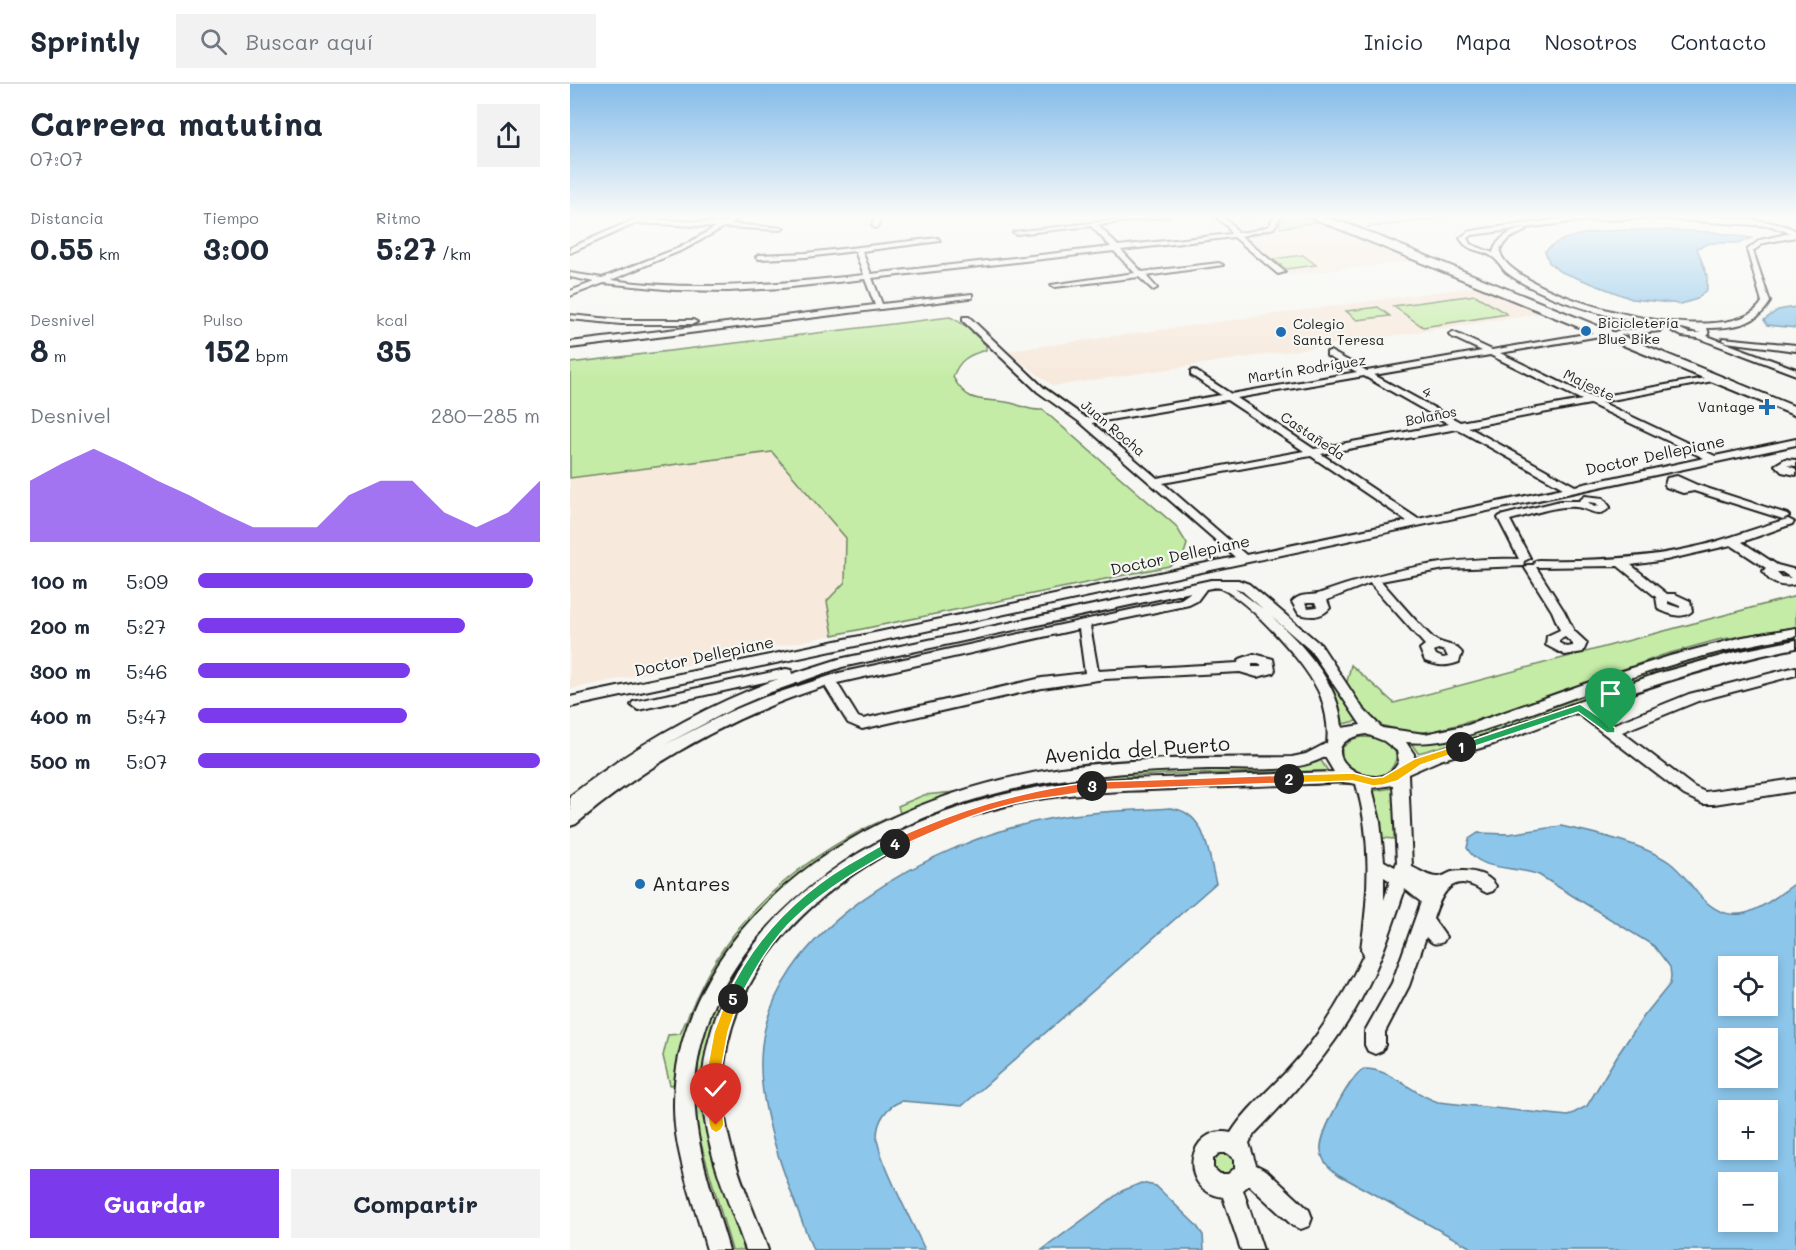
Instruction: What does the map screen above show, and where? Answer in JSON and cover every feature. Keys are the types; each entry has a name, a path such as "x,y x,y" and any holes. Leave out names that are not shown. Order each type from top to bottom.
{"main road":[{"path":"1456,269 1622,334 1713,378 1796,412"},
{"path":"1462,269 1796,406"}],"street":[{"path":"570,294 632,269"},
{"path":"866,269 879,307"},
{"path":"570,273 663,288 727,289 782,286 924,269"},
{"path":"1137,269 1153,288"},
{"path":"1055,285 1181,269"},
{"path":"1278,269 1281,272"},
{"path":"1509,269 1575,301 1629,318 1679,328 1724,342 1796,372"},
{"path":"1679,328 1731,323 1747,319 1761,311 1766,302 1755,269"},
{"path":"570,345 969,296"},
{"path":"570,317 645,322 758,321"},
{"name":"Juan Rocha","path":"966,319 1041,390 1084,421 1243,558"},
{"path":"641,336 645,322"},
{"path":"1692,326 1704,330 1705,334 1700,336"},
{"name":"Martín Rodríguez","path":"1084,421 1228,395 1492,353 1679,328"},
{"name":"Majeste","path":"1453,334 1713,459"},
{"path":"1724,342 1796,348"},
{"name":"4","path":"1330,354 1573,489"},
{"name":"Castañeda","path":"1194,373 1416,522"},
{"name":"Bolaños","path":"1154,482 1713,378"},
{"name":"Doctor Dellepiane","path":"570,702 1796,442"},
{"path":"1796,463 1785,462 1780,465 1786,470 1796,472"},
{"path":"1693,487 1792,517"},
{"path":"1568,633 1558,611 1528,563 1504,518 1560,504 1582,504"},
{"path":"1320,598 1374,580 1440,566 1501,561 1622,563 1690,553 1734,542 1792,517"},
{"path":"1734,542 1774,568 1786,569 1796,578"},
{"path":"1226,562 1233,570 1238,584"},
{"path":"1622,563 1664,598"},
{"path":"1374,580 1433,646"},
{"path":"570,804 651,745 728,704 821,676 1084,618 1185,602 1193,598 1202,586 1238,584 1253,593 1316,648 1326,659 1354,708 1382,733 1403,747 1406,755 1402,771 1403,874 1387,922 1368,966 1354,994 1315,1051 1296,1076 1247,1127 1236,1146"},
{"path":"1223,585 1239,596 1301,653 1322,683 1332,713 1335,764 1357,779 1383,781 1450,750 1489,740 1696,667 1796,644"},
{"path":"1084,618 1092,676"},
{"path":"1333,744 1340,736 1356,730 1425,739 1470,730 1675,659 1743,641 1796,632"},
{"path":"1301,653 1316,648"},
{"path":"638,705 789,672 821,676 853,720 862,724 1018,687 1092,676 1245,667"},
{"path":"1611,730 1694,697 1796,671"},
{"path":"570,820 612,786 679,743 821,676"},
{"path":"718,688 728,704"},
{"path":"1580,708 1689,791 1703,798 1796,785"},
{"name":"Avenida del Puerto","path":"718,1250 685,1131 683,1110 686,1057 704,1007 730,959 774,904 805,877 831,858 881,830 951,802 1002,787 1063,774 1145,767 1292,762 1309,759 1333,744"},
{"path":"1357,779 1374,824 1376,864 1373,930 1368,966"},
{"name":"Avenida del Puerto","path":"757,1250 716,1125 712,1081 721,1032 729,1007 741,983 769,939 791,913 809,897 862,861 911,836 964,814 1031,795 1090,786 1357,779"},
{"path":"1376,864 1403,874 1419,889 1435,892"},
{"path":"1376,1045 1376,1031 1400,986 1435,892 1448,879 1476,879 1487,886"},
{"path":"1424,922 1437,937"},
{"path":"1252,1250 1238,1178 1244,1157 1236,1146 1221,1142 1208,1148 1202,1161 1203,1169 1211,1182 1217,1185 1238,1178 1258,1178 1301,1218"}],"shaded area":[{"path":"1283,269 1338,269 1290,275"},
{"name":"Colegio Santa Teresa","path":"1479,286 1546,313 1053,386 1007,351"},
{"path":"772,452 846,538 845,582 827,601 833,635 570,689 570,478"}],"green space":[{"path":"1475,295 1507,314 1423,327 1393,306"},
{"path":"1378,307 1390,316 1357,320 1346,311"},
{"path":"950,317 986,345 986,350 965,359 955,371 953,377 965,393 978,399 1043,410 1176,526 1187,544 1183,557 1169,566 833,635 827,601 845,582 846,538 772,452 570,478 570,363"},
{"path":"1796,596 1796,627 1717,640 1663,655 1505,712 1434,731 1412,733 1380,725 1363,714 1346,686 1351,665 1394,703"},
{"path":"1796,635 1796,640 1704,659 1662,671 1501,730 1418,753 1411,743 1495,726 1616,681 1700,655"},
{"path":"1312,652 1317,656 1357,721 1342,724 1338,708 1308,656"},
{"path":"1361,737 1380,740 1391,746 1396,755 1394,764 1388,772 1377,776 1365,776 1346,764 1342,757 1342,748 1353,739"},
{"path":"1320,759 1328,771 1168,774 1106,778 1052,786 877,844 845,862 790,904 749,953 726,993 715,1022 715,1161 744,1250 732,1250 695,1123 698,1062 707,1022 718,995 742,952 766,921 840,858 921,818 988,795 1052,780 1105,774"},
{"path":"1393,788 1395,839 1381,838 1372,791"},
{"path":"955,792 851,841 825,856 799,874 760,911 735,940 675,1084 670,1085 663,1056 668,1035 680,1034 711,968 728,942 769,895 818,856 872,825 900,813 898,806 924,795"},
{"path":"1225,1152 1230,1153 1236,1159 1236,1169 1230,1175 1225,1176 1220,1175 1214,1169 1213,1164 1214,1159 1220,1153"}],"water":[{"path":"1557,269 1705,269 1707,289 1697,299 1681,304 1632,299"},
{"path":"1796,307 1796,328 1767,325 1764,320 1778,310"},
{"path":"1170,808 1192,817 1199,826 1208,848 1216,883 962,1106 902,1101 887,1110 881,1119 877,1137 883,1160 925,1250 813,1250 778,1156 765,1106 762,1082 761,1059 770,1012 792,970 824,931 864,898 910,870 957,847 1004,830 1063,816"},
{"path":"1561,826 1631,844 1669,862 1679,870 1703,899 1716,909 1728,914 1739,914 1762,906 1796,883 1796,1250 1475,1250 1339,1175 1324,1161 1321,1150 1322,1142 1330,1119 1351,1082 1364,1069 1393,1077 1438,1102 1568,1116 1587,1106 1644,1016 1670,984 1670,967 1654,946 1539,875 1489,865 1473,856 1467,848 1469,839 1478,833 1509,834"},
{"path":"1141,1183 1156,1186 1196,1225 1203,1235 1204,1250 1042,1250 1122,1191"}],"place":[{"name":"Bicicletería Blue Bike","path":"1586,331"},
{"name":"Colegio Santa Teresa","path":"1281,332"},
{"name":"Vantage","path":"1767,407"},
{"name":"Antares","path":"640,884"}],"route":[{"path":"716,1125 712,1103 712,1081 716,1054 729,1007 753,960 791,913 809,897 862,861 911,836 964,814 1005,801 1090,786 1345,777 1373,782 1383,781 1393,778 1418,762 1450,750 1489,740 1580,708 1611,730"}]}
